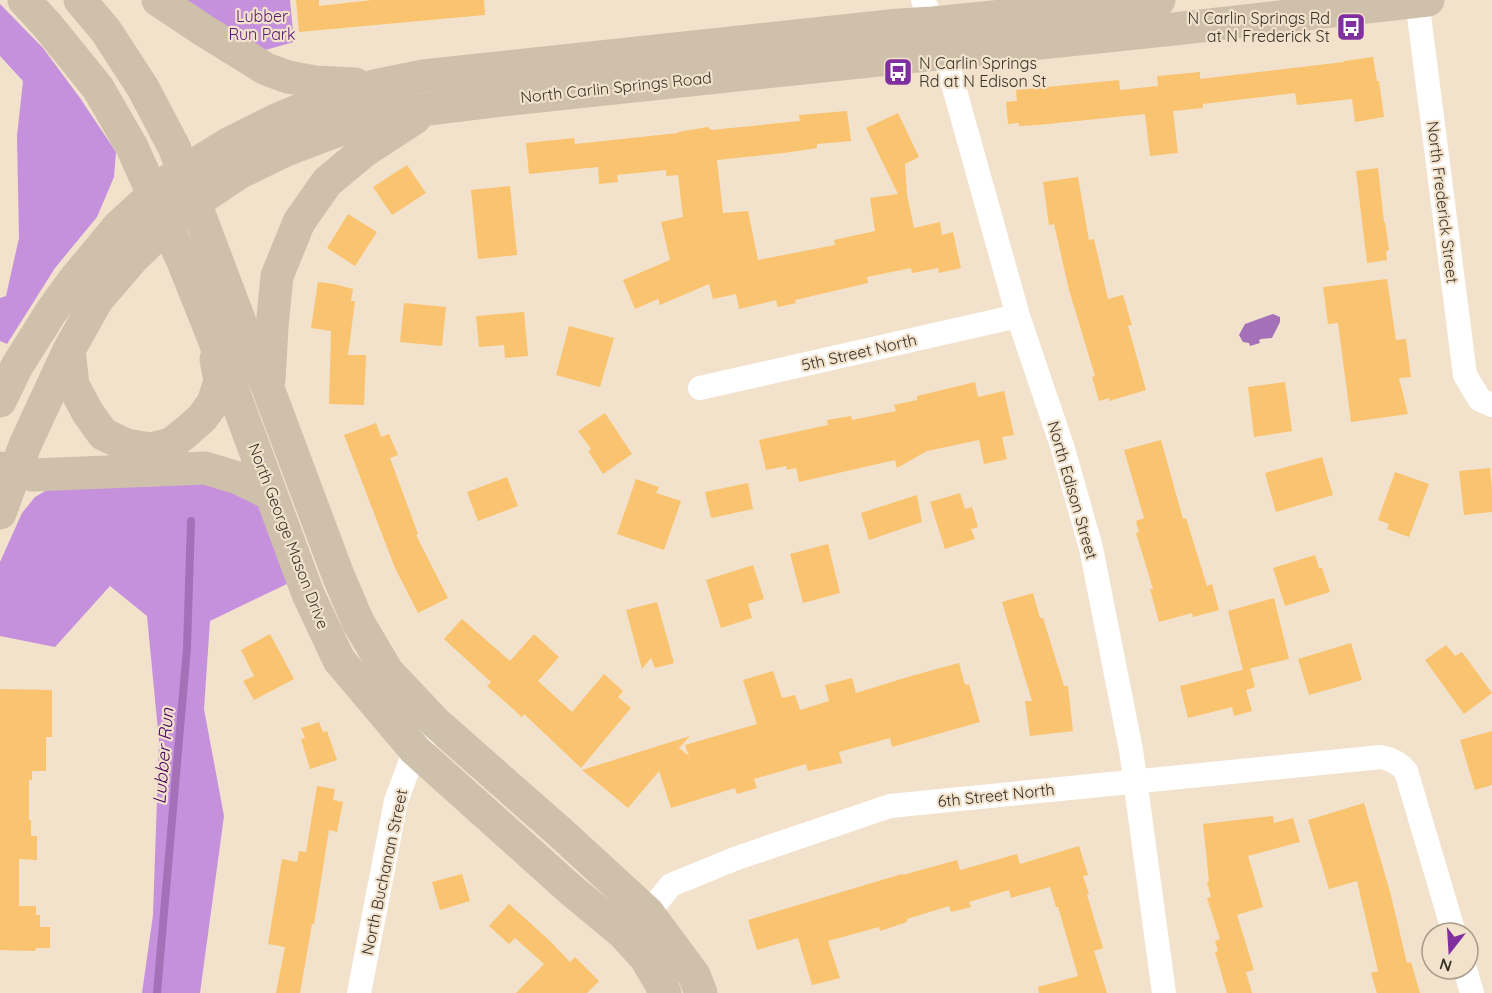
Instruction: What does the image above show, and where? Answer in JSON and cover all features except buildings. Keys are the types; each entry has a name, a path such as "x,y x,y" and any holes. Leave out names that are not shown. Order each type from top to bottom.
{"main road":[{"name":"North George Mason Drive","path":"24,0 98,88 132,147 184,264 308,594 339,660 415,750 570,889 635,923 645,957 665,993"},
{"name":"North George Mason Drive","path":"80,0 106,32 143,88 174,147 338,575 358,622 387,671 436,723 562,834 635,923 694,975 702,993"},
{"path":"158,0 266,69 288,78 374,86"},
{"name":"North Carlin Springs Road","path":"0,401 17,366 51,312 118,227 168,181 234,158 286,150 336,131 382,118 428,109 520,98 933,25 1159,0"},
{"name":"North Carlin Springs Road","path":"0,513 8,470 25,445 69,350 97,300 133,258 234,158 276,120 319,102 374,86 423,76 899,25 1183,28 1421,0"},
{"path":"268,388 277,276 299,222 327,182 363,152 428,109"},
{"path":"69,350 73,385 88,414 103,434 126,445 151,449 171,444 202,418 213,403 220,381 212,334"},
{"path":"8,470 41,474 205,468 238,478 271,494"}],"street":[{"name":"North Frederick Street","path":"1421,0 1465,375 1486,403"},
{"name":"North Edison Street","path":"933,25 950,73 1018,316 1063,449 1091,548 1137,782 1164,993"},
{"name":"5th Street North","path":"700,388 1018,316"},
{"name":"North Buchanan Street","path":"359,993 396,801 415,750 436,723"},
{"name":"6th Street North","path":"635,923 671,885 737,858 890,806 1381,757 1400,765 1406,771 1450,921"}],"green space":[{"name":"Lubber Run Park","path":"176,0 290,0 294,42 258,52"},
{"path":"0,4 43,48 116,152 114,177 97,217 55,268 7,344 0,341 0,298 6,296 19,238 17,136 23,81 0,56"},
{"path":"203,474 260,507 289,583 210,621 204,709 224,816 200,993 142,993 153,915 159,741 147,616 110,586 55,647 0,636 0,562 22,513 35,497 52,487"}],"shaded area":[{"path":"1273,314 1280,317 1280,322 1272,338 1261,339 1260,343 1250,346 1249,343 1243,342 1239,335 1245,324"}],"waterway":[{"name":"Lubber Run","path":"157,993 187,648 191,521"}],"place":[{"name":"N Carlin Springs Rd at N Frederick St","path":"1351,27"},
{"name":"N Carlin Springs Rd at N Edison St","path":"898,72"}]}
